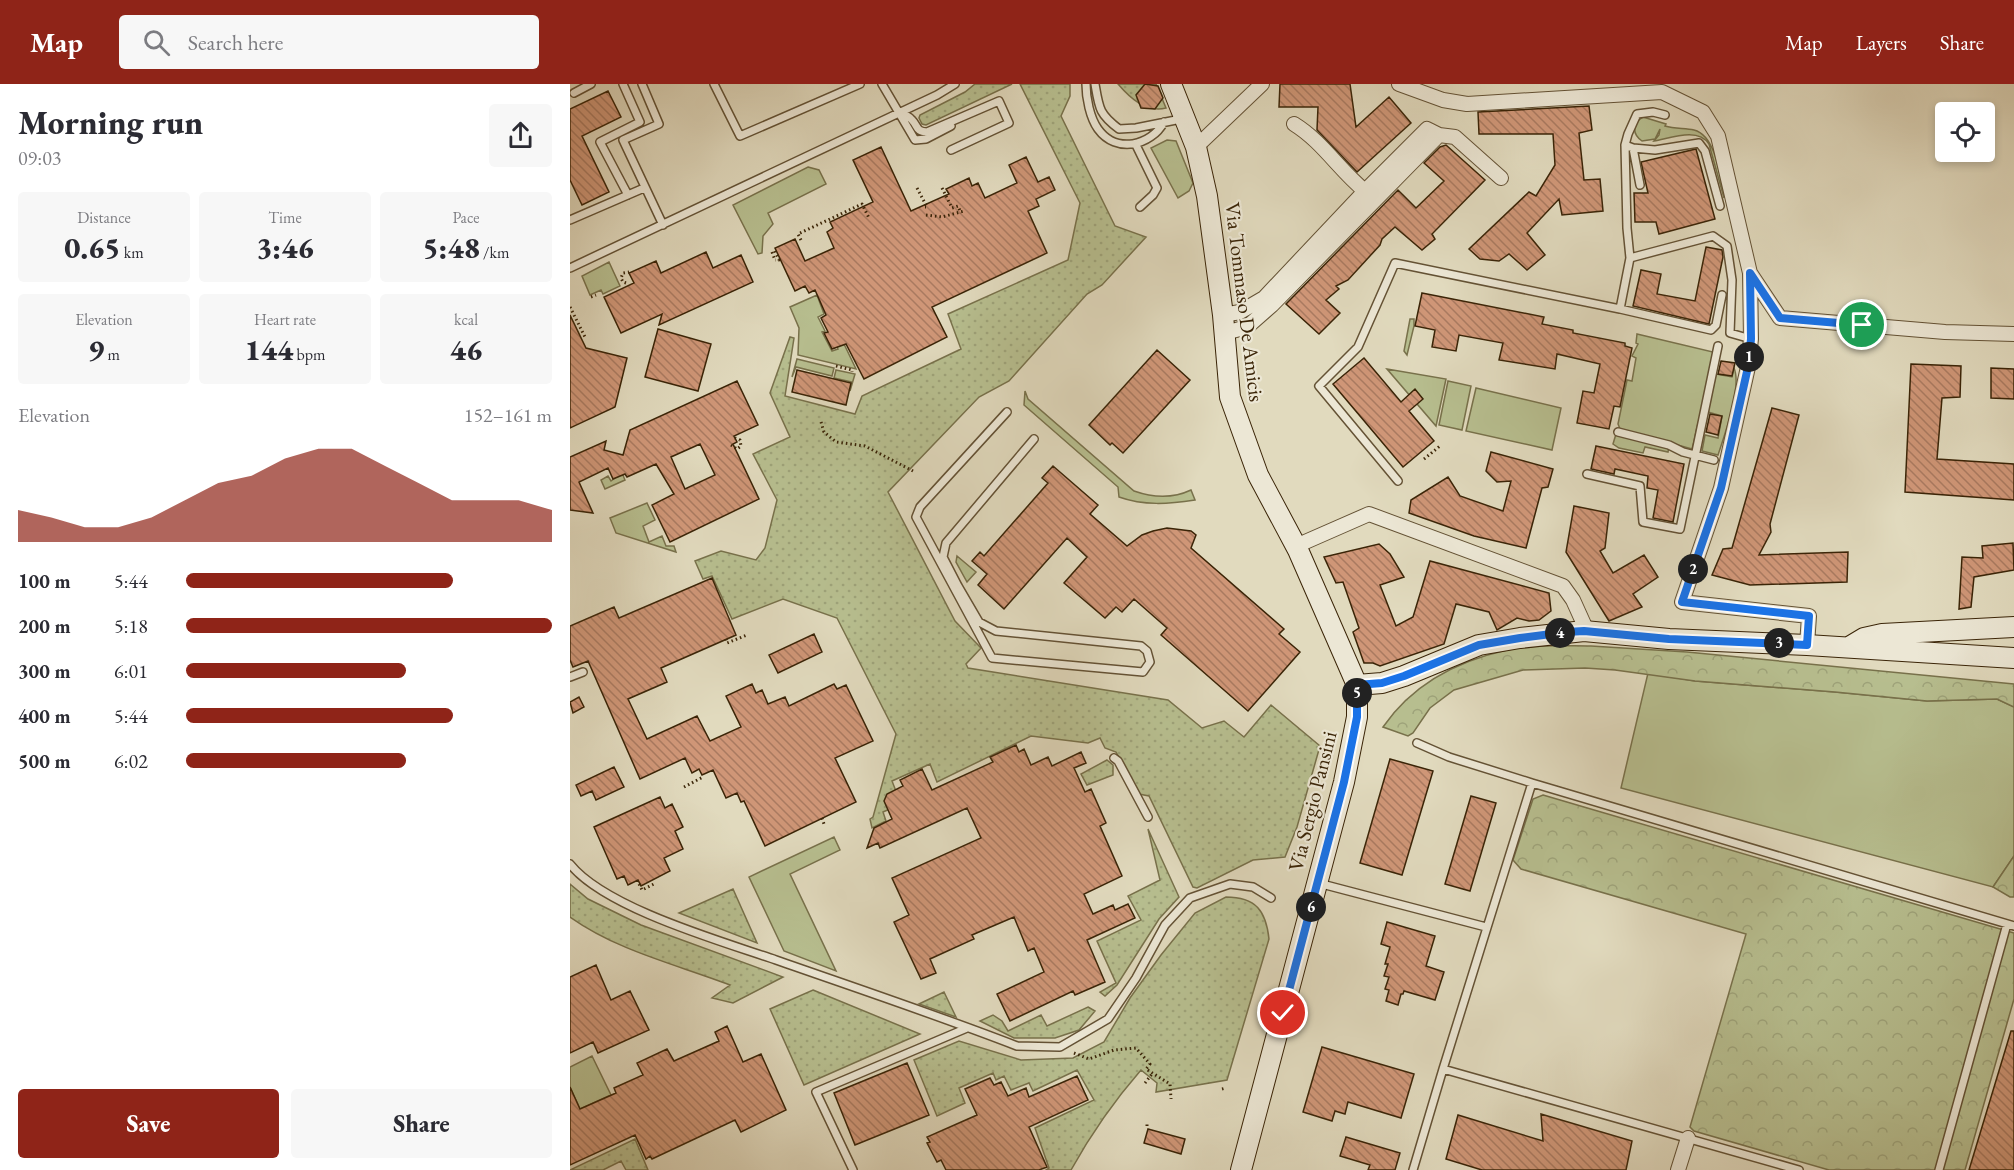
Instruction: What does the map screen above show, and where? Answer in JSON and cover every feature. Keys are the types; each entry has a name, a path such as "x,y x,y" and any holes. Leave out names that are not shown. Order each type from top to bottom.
{"main road":[{"name":"Via Tommaso De Amicis","path":"1172,84 1196,147 1207,196 1224,324 1230,397 1258,475 1297,548 1357,685"},
{"path":"1848,648 1864,638 1882,634 2014,627"},
{"path":"1357,685 1382,683 1404,676 1479,645 1586,631 1669,639 2014,658"},
{"name":"Via Sergio Pansini","path":"1241,1170 1344,782 1357,717 1357,685"}],"street":[{"path":"1196,147 1262,84"},
{"path":"1399,84 1443,100 1467,105 1662,92 1703,112 1718,136 1750,273 1751,339 1748,367 1721,488 1682,602 1809,616 1807,645"},
{"path":"1294,124 1312,136 1365,191"},
{"path":"1224,324 1264,298 1427,129 1439,135 1455,137 1501,178"},
{"path":"1224,324 1247,327 1272,305 1439,135"},
{"path":"1750,273 1780,318 1945,332 2014,333"},
{"path":"1297,548 1370,519 1562,588 1586,631"},
{"path":"1678,1170 1688,1138"}],"lane":[{"path":"574,93 591,84"},
{"path":"623,84 640,122 600,142 628,195"},
{"path":"642,84 659,123 623,140 663,225"},
{"path":"714,84 740,136 860,84"},
{"path":"882,84 915,140 926,139 990,105"},
{"path":"570,268 956,84"},
{"path":"1086,84 1090,110 1098,130 1114,142 1136,145 1158,133 1164,122"},
{"path":"1095,84 1102,114 1119,129 1136,128 1184,118"},
{"path":"913,106 912,118 917,129 927,132 999,101 1009,123 951,150"},
{"path":"899,112 912,118"},
{"path":"1620,309 1630,258 1627,228 1628,134 1637,114 1653,112 1665,115"},
{"path":"1629,146 1655,150 1699,143 1705,151 1720,206"},
{"path":"1136,145 1157,188 1154,195 1140,207"},
{"path":"1629,146 1640,185"},
{"path":"570,220 644,188"},
{"path":"1630,258 1713,236 1726,246 1732,280 1730,333 1751,339"},
{"path":"1398,481 1319,386 1358,347 1395,263 1711,330 1716,325 1722,295"},
{"path":"1587,474 1640,486 1643,522 1680,529 1718,346"},
{"path":"1006,412 920,507 916,517 992,658 1143,672 1150,662 1147,651 1140,646 996,631 979,622 943,557 946,543 1034,439"},
{"path":"1618,432 1714,460"},
{"path":"570,677 583,672"},
{"path":"1417,743 1449,757 1532,783 2011,925 1939,1170"},
{"path":"1114,758 1119,761 1148,817"},
{"path":"1413,1170 1532,783"},
{"path":"570,864 576,872 608,894 672,923 1017,1046 1060,1047 1108,1019 1136,978 1165,925 1190,898 1230,884 1253,887 1271,898"},
{"path":"1317,883 1486,927"},
{"path":"853,1170 816,1092 968,1028"},
{"path":"1443,1069 1799,1170"}],"path":[{"path":"917,188 927,207 925,207"},
{"path":"926,215 942,217 963,212 958,206 952,208 942,188"},
{"path":"801,240 798,234 862,204 869,218"},
{"path":"626,283 621,278 623,273 628,272"},
{"path":"591,297 597,295"},
{"path":"570,307 585,337"},
{"path":"836,366 852,370 852,372"},
{"path":"821,422 824,432 836,442 865,446 913,471"},
{"path":"731,445 737,449 741,446 740,440 735,438"},
{"path":"1424,459 1440,446"},
{"path":"726,639 727,643 747,635"},
{"path":"684,787 703,777"},
{"path":"822,818 824,824"},
{"path":"639,884 642,890 654,884"},
{"path":"1074,1053 1089,1059 1114,1050 1136,1048 1150,1064 1146,1069 1170,1084 1171,1099"},
{"path":"1145,1083 1152,1074"}],"green space":[{"path":"975,84 1012,84 926,125 922,124 920,115 965,92"},
{"path":"1020,84 1070,84 1070,96 1061,116 1115,226 1146,237 1102,285 1087,294 1009,381 979,397 888,492 955,621 981,648 966,664 968,668 1168,700 1202,728 1224,721 1244,737 1271,705 1320,746 1297,827 1285,857 1253,860 1197,888 1193,887 1149,796 1139,794 1116,752 1105,748 1100,738 1088,743 1031,736 937,782 930,764 892,781 901,804 883,812 886,821 872,828 870,819 873,817 896,734 837,618 783,599 732,619 712,576 703,579 695,561 721,551 756,560 765,548 777,500 753,454 790,437 770,393 790,337 794,338 785,396 855,414 862,396 961,349 948,314 1068,260 1080,203"},
{"path":"1118,84 1156,84 1166,108 1152,108 1139,103"},
{"path":"1643,117 1672,128 1694,130 1708,140 1716,159 1724,198 1709,144 1704,139 1684,135 1654,141 1659,135 1660,129 1655,139 1642,141 1636,135 1635,125"},
{"path":"1167,140 1176,141 1193,183 1189,191 1178,198 1151,148"},
{"path":"808,167 819,170 826,184 768,213 773,224 763,236 762,253 758,254 733,205"},
{"path":"609,262 620,286 603,294 601,290 590,295 582,276"},
{"path":"817,295 824,314 818,317 825,331 822,332 832,351 838,349 836,345 843,342 856,369 798,355 799,328 790,307"},
{"path":"1410,319 1414,319 1414,326 1407,355 1404,351"},
{"path":"1637,334 1713,352 1702,413 1692,449 1620,429 1618,424 1627,380 1632,381 1636,358 1632,356 1638,344 1636,343"},
{"path":"797,359 834,368 832,376 796,367 792,377"},
{"path":"1734,368 1736,386 1734,398 1718,455 1702,451 1705,435 1718,438 1722,416 1708,412 1716,374 1732,377"},
{"path":"1387,369 1446,379 1436,426"},
{"path":"836,370 855,374 850,391 852,382 834,378"},
{"path":"1448,381 1471,386 1462,430 1439,425"},
{"path":"1476,388 1561,408 1552,450 1466,431"},
{"path":"1025,391 1028,399 1134,491 1163,496 1177,495 1191,490 1195,500 1157,503 1138,502 1119,497 1118,487 1024,405"},
{"path":"1616,434 1669,447 1668,452 1645,447 1643,453 1619,448 1613,444"},
{"path":"622,473 625,480 605,489 601,480 608,476 611,481"},
{"path":"647,503 655,520 643,526 649,542 662,536 666,546 674,546 676,552 616,533 610,518"},
{"path":"957,556 976,572 967,582 956,562"},
{"path":"1591,646 1687,652 2014,684 2014,707 1997,699 1927,701 1695,681 1585,668 1523,670 1454,690 1430,708 1413,733 1408,736 1383,727 1395,712 1422,687 1453,668 1517,648"},
{"path":"1648,673 1695,681 1927,701 1997,699 2014,707 2014,856 1993,887 1621,788"},
{"path":"1107,760 1113,765 1113,775 1087,785 1081,774"},
{"path":"1543,795 2014,933 2014,999 1965,1170 1829,1170 1694,1131 1690,1127 1746,934 1521,869 1513,860 1533,799"},
{"path":"1148,829 1179,897 1159,919 1117,985 1105,996 1100,992 1116,983 1097,941 1141,920 1128,896 1160,880"},
{"path":"834,837 840,850 790,874 836,971 784,951 749,877"},
{"path":"2014,856 2014,897 2010,897 1993,887"},
{"path":"570,884 588,899 641,925 783,977 733,1003 712,998 730,985 627,948 588,929 570,917"},
{"path":"733,889 757,943 679,913"},
{"path":"1226,897 1245,900 1258,908 1268,929 1269,939 1227,1080 1156,1092 1157,1083 1141,1070 1103,1118 1071,1170 1046,1170 1049,1168 1035,1128 1094,1100 1077,1070 1033,1091 1029,1083 1011,1090 1004,1076 996,1080 993,1073 959,1088 965,1103 937,1116 914,1060 959,1041 1021,1060 1073,1058 1104,1042 1130,998 1195,913"},
{"path":"813,990 920,1034 804,1085 770,1009"},
{"path":"944,992 956,1017 919,1004"},
{"path":"1088,1007 1095,1011 1079,1030 1055,1038 1014,1038 980,1021 993,1015 1002,1021 1008,1031 1041,1015 1047,1026"},
{"path":"592,1056 611,1095 580,1109 570,1087 570,1067"},
{"path":"635,1139 648,1170 626,1170 621,1161 603,1170 570,1170"}],"building":[{"path":"1145,84 1158,86 1163,98 1155,109 1141,108 1136,95"},
{"path":"1280,84 1350,84 1356,127 1389,97 1411,123 1357,172 1317,130 1318,107 1279,107"},
{"path":"608,91 621,117 582,136 609,192 582,205 570,180 570,109"},
{"path":"1589,106 1592,130 1579,133 1584,180 1600,179 1603,211 1562,215 1559,199 1527,233 1545,255 1527,270 1509,254 1499,261 1480,259 1469,249 1529,192 1536,196 1555,165 1553,134 1479,134 1478,112"},
{"path":"1446,145 1485,180 1432,234 1435,239 1422,250 1395,227 1382,239 1380,245 1348,280 1336,286 1339,289 1326,300 1340,313 1319,334 1286,304 1398,190 1416,208 1444,181 1424,163 1440,147"},
{"path":"881,147 911,211 949,194 946,189 969,178 972,186 978,183 985,198 1017,183 1009,165 1026,157 1038,182 1049,177 1055,190 1036,199 1039,206 1028,211 1047,253 932,307 947,337 864,379 846,344 832,349 824,333 828,332 821,318 826,315 815,290 809,293 805,286 795,291 775,248 795,239 805,261 834,248 827,232 833,228 830,222 873,202 853,160"},
{"path":"1696,149 1715,219 1659,234 1656,222 1635,222 1634,193 1648,193 1641,162"},
{"path":"1706,247 1722,250 1723,257 1709,324 1633,306 1641,270 1661,274 1657,294 1695,301"},
{"path":"706,252 713,268 741,255 753,282 659,325 662,314 621,333 604,297 634,283 629,273 656,261 661,273"},
{"path":"1422,293 1544,317 1542,324 1573,330 1573,333 1625,343 1625,346 1632,348 1620,407 1614,406 1609,429 1577,423 1583,391 1594,393 1600,364 1557,354 1555,369 1499,360 1503,343 1459,335 1456,351 1432,347 1435,330 1415,326"},
{"path":"570,315 586,348 627,358 615,407 570,428"},
{"path":"658,329 711,344 698,391 645,377"},
{"path":"1157,350 1190,380 1123,453 1112,443 1110,445 1089,425"},
{"path":"1364,358 1401,402 1415,389 1423,399 1409,411 1434,441 1403,467 1333,384"},
{"path":"1721,361 1735,363 1732,376 1718,374"},
{"path":"1911,364 1961,366 1960,397 1942,398 1937,459 2014,464 2014,500 1905,492"},
{"path":"1991,368 2014,369 2014,399 1991,398"},
{"path":"797,370 851,383 846,405 792,392"},
{"path":"737,381 758,425 734,436 737,442 733,444 759,499 670,542 652,505 674,494 656,464 627,477 625,474 613,479 608,468 579,482 593,513 570,510 570,457 606,441 604,450 623,455 630,430","holes":["700,444 715,475 685,489 671,457"]},
{"path":"1772,408 1799,415 1770,524 1771,532 1759,555 1848,552 1847,582 1750,585 1712,575 1723,549 1732,548"},
{"path":"1710,414 1722,416 1718,435 1706,432"},
{"path":"1596,446 1684,464 1673,522 1653,518 1658,490 1647,488 1648,476 1615,469 1614,474 1591,469"},
{"path":"1491,452 1553,469 1548,487 1542,488 1526,548 1474,536 1409,513 1411,500 1448,477 1460,496 1503,511 1511,481 1497,482 1486,471"},
{"path":"1053,466 1098,505 1090,514 1127,546 1142,535 1153,531 1167,528 1191,531 1196,535 1191,548 1284,629 1279,634 1300,652 1248,711 1161,635 1167,628 1134,599 1122,612 1116,607 1105,618 1064,583 1087,557 1067,538 1004,609 978,585 987,574 972,561 980,552 984,556 1048,483 1042,478"},
{"path":"1574,506 1609,513 1605,548 1600,551 1613,573 1644,555 1658,577 1633,594 1642,607 1609,621 1566,552"},
{"path":"2013,543 2014,570 1974,577 1971,607 1959,609 1962,557 1983,558 1982,546"},
{"path":"1379,544 1390,554 1404,577 1380,585 1396,626 1413,617 1430,561 1549,593 1551,611 1539,620 1529,621 1517,618 1497,630 1489,612 1456,604 1444,644 1380,666 1364,663 1353,632 1359,628 1343,582 1336,583 1324,557"},
{"path":"712,578 736,635 661,668 667,682 628,699 647,739 697,716 710,741 741,727 726,696 752,684 756,693 762,690 768,704 785,697 789,706 834,684 837,689 846,685 873,741 835,758 856,802 765,846 744,801 741,802 737,793 726,798 713,770 702,775 699,769 692,773 685,758 640,779 588,661 573,667 570,660 570,626 614,607 619,618"},
{"path":"814,634 822,652 778,673 769,655"},
{"path":"579,697 584,707 573,713 570,702"},
{"path":"1016,745 1019,752 1024,749 1031,765 1048,757 1052,766 1081,752 1086,763 1074,768 1085,792 1091,789 1106,823 1100,826 1122,876 1084,894 1093,914 1113,905 1115,910 1128,904 1135,918 1087,940 1105,982 1075,995 1073,991 1010,1021 997,994 1044,972 1034,948 1028,951 1014,917 972,935 974,939 930,959 936,973 921,979 894,922 909,915 892,878 981,838 967,808 880,848 878,843 867,848 874,828 892,819 884,801 887,794 903,786 900,780 922,769 932,790 993,762 990,757"},
{"path":"1390,759 1433,771 1402,875 1360,863"},
{"path":"614,767 624,787 596,800 592,791 581,796 576,785"},
{"path":"1471,796 1496,803 1470,891 1445,884"},
{"path":"660,797 665,808 672,804 683,827 675,831 683,849 664,858 670,871 641,886 638,880 628,885 624,876 617,879 594,827"},
{"path":"1387,922 1435,936 1426,966 1444,972 1435,1000 1404,991 1398,1005 1386,1001 1389,990 1385,989 1389,977 1384,976 1390,947 1381,944"},
{"path":"596,965 611,1000 630,991 649,1030 598,1053 593,1042 570,1053 570,977"},
{"path":"727,1026 743,1062 761,1054 786,1110 741,1132 735,1120 652,1159 650,1156 646,1159 635,1135 570,1165 570,1087 580,1109 616,1093 614,1088 643,1075 637,1063 667,1049 674,1061 719,1041 715,1032"},
{"path":"2011,1031 2014,1031 2014,1170 1969,1170"},
{"path":"1322,1047 1414,1074 1401,1118 1348,1102 1345,1114 1335,1111 1332,1121 1303,1112"},
{"path":"907,1063 929,1115 855,1145 834,1093"},
{"path":"1077,1076 1088,1100 1029,1127 1047,1167 1039,1170 946,1170 941,1160 937,1162 927,1143 930,1142 927,1137 977,1115 965,1089 990,1078 994,1085 1001,1082 1008,1096 1026,1088 1029,1097"},
{"path":"1541,1114 1632,1141 1626,1170 1482,1170 1446,1159 1458,1115 1543,1141"},
{"path":"1148,1129 1185,1139 1181,1154 1144,1143"},
{"path":"1346,1137 1400,1153 1395,1170 1368,1170 1370,1165 1340,1156"}],"route":[{"path":"1283,1013 1344,782 1357,717 1357,685 1382,683 1404,676 1479,645 1567,632 1584,631 1669,639 1807,645 1809,616 1682,602 1721,488 1748,367 1751,339 1750,273 1780,318 1862,325"}]}
